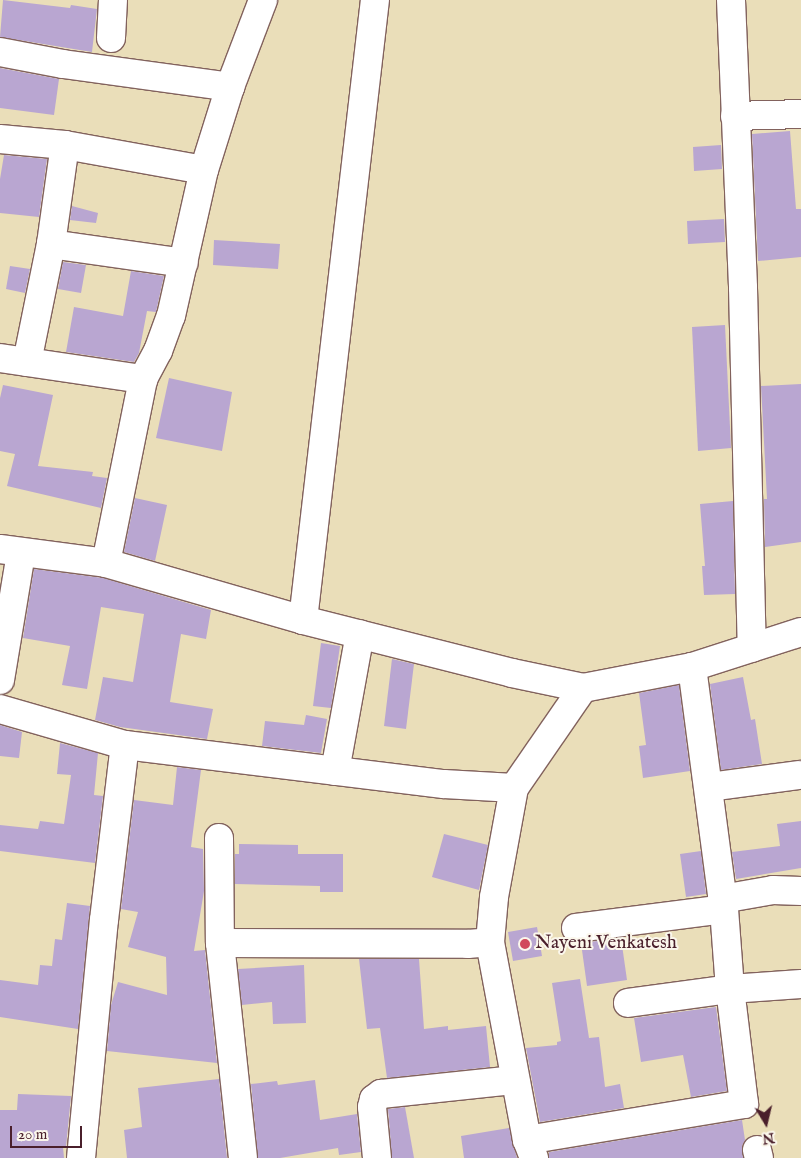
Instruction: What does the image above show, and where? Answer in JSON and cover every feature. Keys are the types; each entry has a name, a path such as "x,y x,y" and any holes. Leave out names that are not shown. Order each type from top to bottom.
{"street":[{"path":"110,38 113,0"},
{"path":"106,564 143,379 158,350 171,316 204,170 230,87 263,0"},
{"path":"303,620 375,0"},
{"path":"731,0 734,116 743,288 752,648"},
{"path":"0,52 63,64 230,87"},
{"path":"734,116 801,114"},
{"path":"0,139 65,145 204,170"},
{"path":"27,362 51,244 65,145"},
{"path":"51,244 184,263"},
{"path":"0,358 143,379"},
{"path":"0,680 10,551 106,564 303,620 512,673 583,688 692,667 801,632"},
{"path":"335,771 360,634"},
{"path":"583,688 514,788 496,881 490,942 515,1080 530,1149 744,1104 730,988 723,904 692,667"},
{"path":"0,709 125,745 444,784 514,788"},
{"path":"81,1158 104,920 125,745"},
{"path":"709,787 799,775"},
{"path":"219,838 220,944 244,1158"},
{"path":"576,928 723,904 772,890 801,891"},
{"path":"220,944 468,944 490,942"},
{"path":"628,1004 730,988 801,984"},
{"path":"370,1158 372,1107 374,1099 382,1094 515,1080"}],"building":[{"path":"3,0 70,8 71,5 97,9 92,52 0,37"},
{"path":"0,68 59,79 54,115 0,108"},
{"path":"790,131 796,209 801,209 801,257 758,261 752,134"},
{"path":"721,145 722,169 694,171 693,147"},
{"path":"4,155 47,159 39,217 0,213 0,179"},
{"path":"72,206 98,213 96,223 70,220"},
{"path":"724,219 725,242 688,244 687,221"},
{"path":"214,240 280,244 278,269 213,265"},
{"path":"63,262 86,265 81,293 58,289"},
{"path":"10,266 30,269 25,293 6,289"},
{"path":"131,271 164,276 156,312 147,311 139,353 134,362 66,352 74,307 123,316"},
{"path":"725,325 731,448 698,451 692,327"},
{"path":"169,378 232,392 222,451 156,438"},
{"path":"801,384 801,542 765,547 764,499 767,499 761,386"},
{"path":"3,385 53,395 38,466 93,472 92,476 107,478 101,508 7,486 15,454 0,451 0,398"},
{"path":"135,498 167,505 155,561 124,552"},
{"path":"733,501 735,594 704,595 702,566 705,566 700,504"},
{"path":"34,569 103,578 211,610 206,639 181,634 170,702 213,709 207,739 120,727 95,720 103,677 133,682 144,614 101,607 87,689 62,685 70,646 23,638"},
{"path":"321,643 340,646 331,708 313,706"},
{"path":"392,659 414,664 406,729 384,726"},
{"path":"743,677 751,720 755,719 762,764 721,770 710,684"},
{"path":"679,685 690,771 643,778 639,746 646,745 639,693"},
{"path":"306,715 327,719 321,753 262,746 265,721 304,725"},
{"path":"0,725 22,732 19,758 0,756"},
{"path":"60,743 98,753 94,795 103,796 95,863 0,851 0,825 38,829 40,821 64,824 71,775 57,774"},
{"path":"177,767 201,770 191,847 203,849 204,891 194,951 205,950 217,1063 107,1051 111,1005 118,982 167,995 166,957 128,947 138,912 121,909 134,800 173,805"},
{"path":"801,821 801,868 736,879 732,852 780,846 777,824"},
{"path":"444,834 488,845 479,890 432,877"},
{"path":"239,844 298,845 298,854 343,854 343,892 320,892 320,886 235,884 235,854 239,854"},
{"path":"701,851 706,894 686,897 680,854"},
{"path":"67,903 90,906 78,1029 0,1017 0,980 38,985 40,965 52,966 55,939 62,940"},
{"name":"Nayeni Venkatesh","path":"537,927 542,956 513,961 508,932"},
{"path":"621,938 627,980 587,986 581,943"},
{"path":"359,959 419,959 424,1029 448,1026 448,1030 486,1026 490,1067 387,1078 380,1028 367,1029"},
{"path":"304,965 306,1023 273,1024 272,1002 242,1005 238,969"},
{"path":"580,979 589,1038 599,1037 605,1087 620,1084 624,1108 540,1122 526,1048 557,1045 557,1042 561,1041 552,983"},
{"path":"716,1007 727,1091 691,1097 683,1055 641,1062 634,1018"},
{"path":"219,1079 227,1158 127,1158 124,1130 142,1127 138,1088"},
{"path":"315,1080 320,1120 357,1114 361,1152 339,1155 338,1148 280,1158 258,1158 251,1084 277,1081 278,1085"},
{"path":"18,1094 71,1096 66,1147 63,1147 64,1158 0,1158 0,1110 17,1110"},
{"path":"405,1107 414,1158 392,1158 388,1109"},
{"path":"742,1120 745,1140 742,1146 743,1158 549,1158 549,1152"},
{"path":"509,1128 517,1158 464,1158 461,1136"}],"place":[{"name":"Nayeni Venkatesh","path":"525,944"}]}
